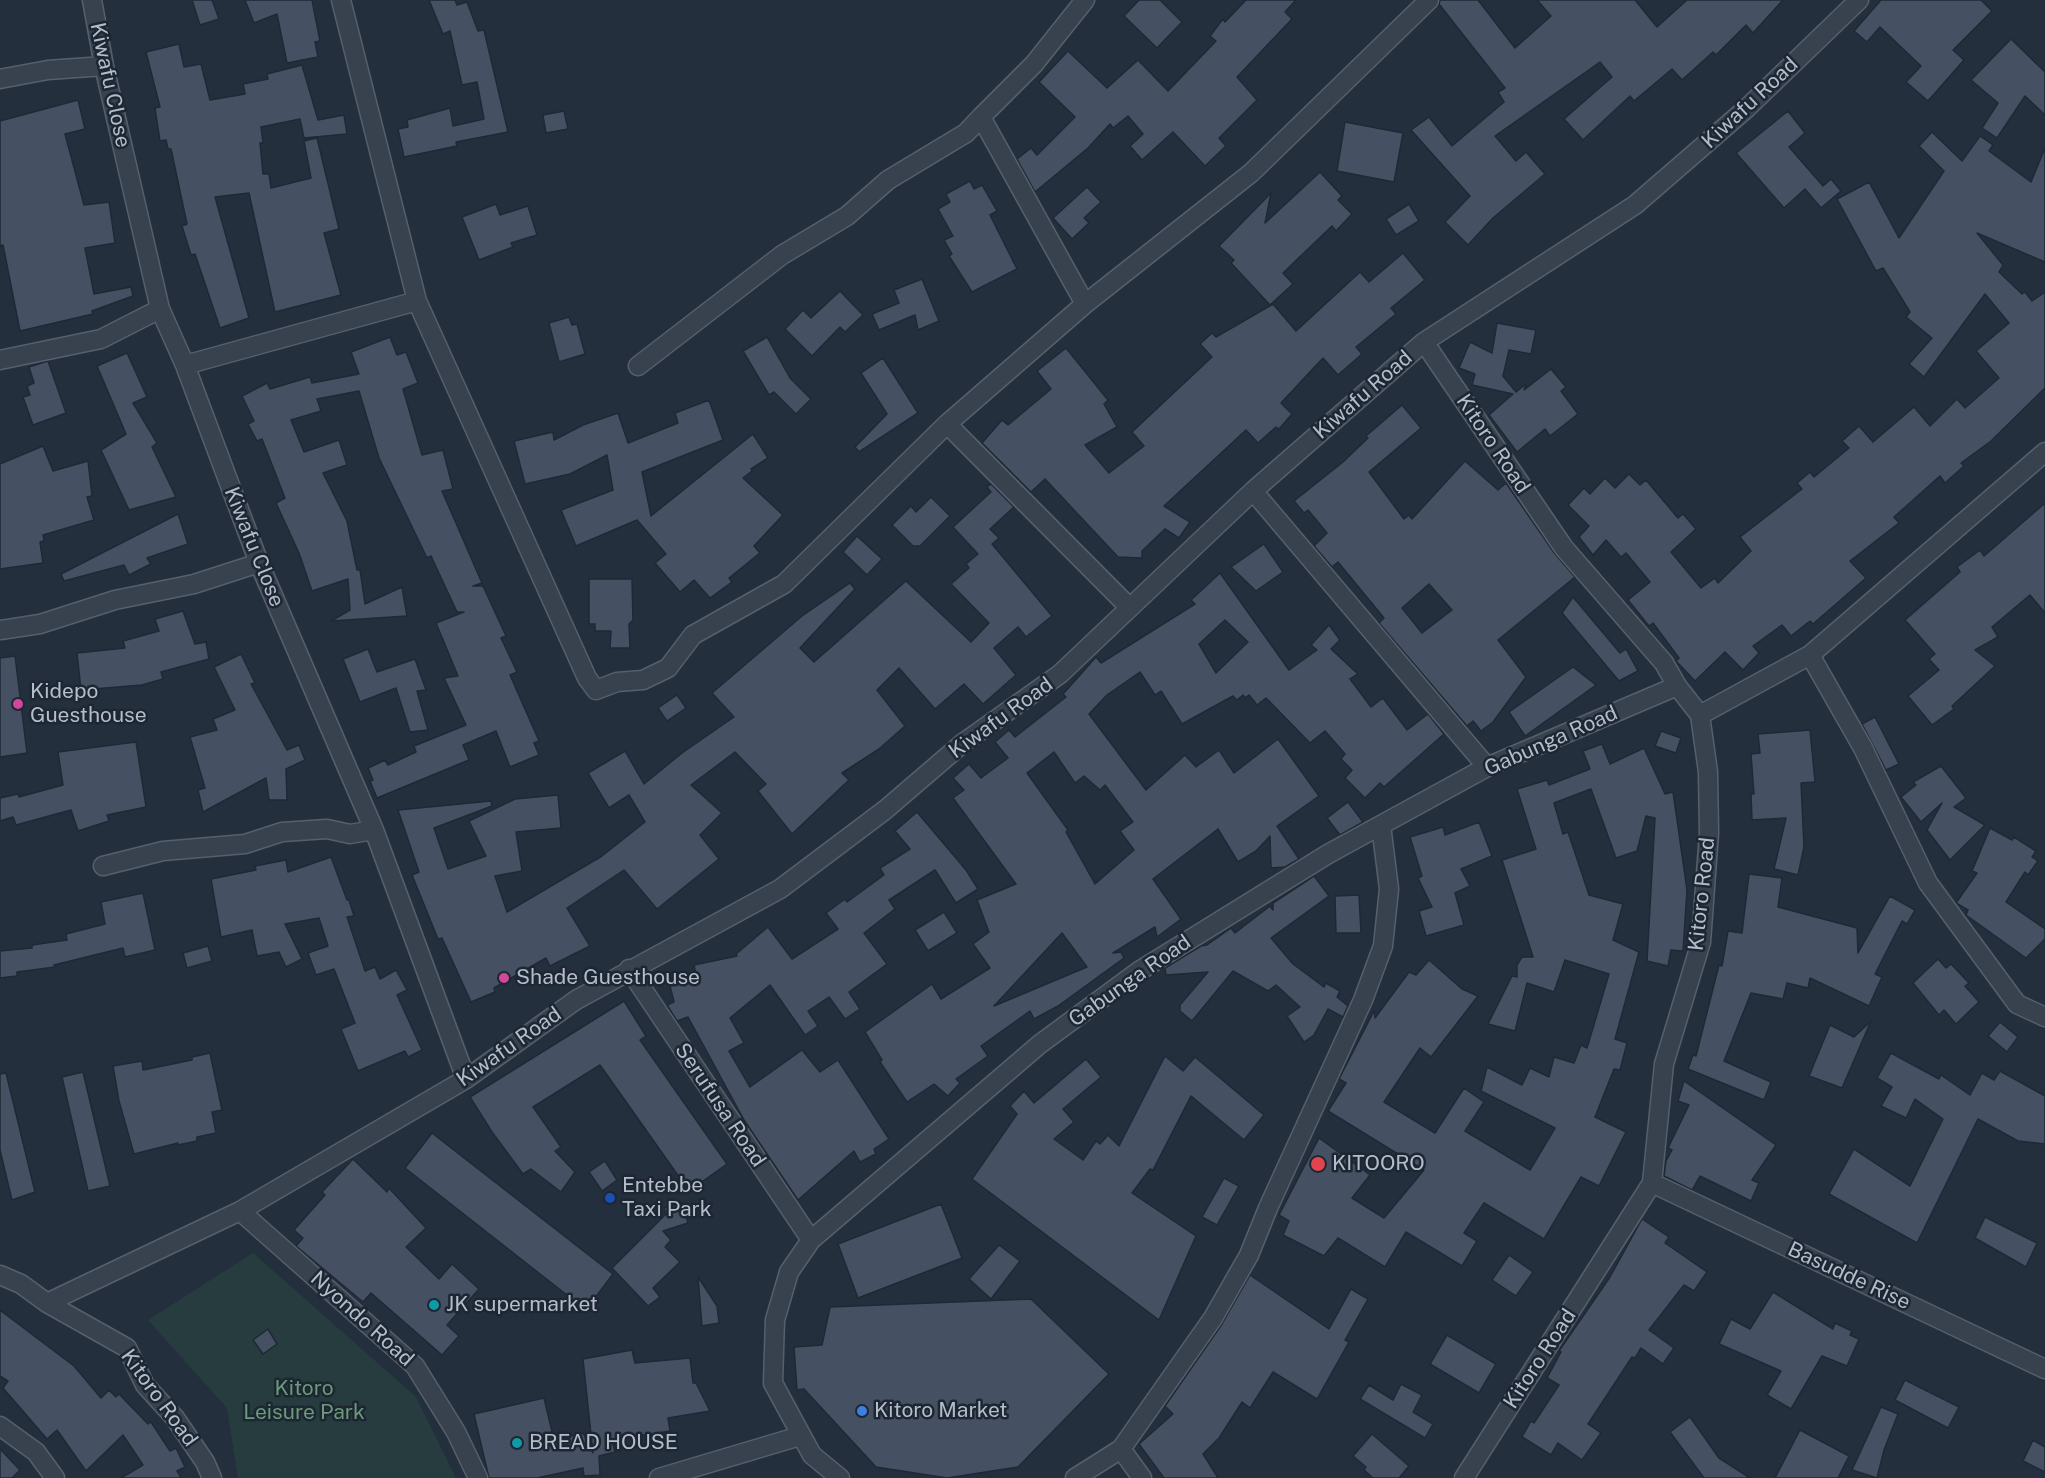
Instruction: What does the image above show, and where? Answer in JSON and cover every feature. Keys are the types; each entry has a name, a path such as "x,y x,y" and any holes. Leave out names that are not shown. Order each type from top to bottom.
{"street":[{"name":"Kiwafu Close","path":"92,0 104,66 160,309 185,366 259,563 374,830 466,1079"},
{"path":"341,0 417,301 587,678 596,690 618,682 643,680 668,668 693,635 784,584 947,424 1085,304 1251,172 1429,0"},
{"path":"638,366 782,255 847,216 888,180 966,133 1034,64 1085,0"},
{"name":"Kiwafu Road","path":"47,1303 240,1211 466,1079 576,1000 629,969 780,889 885,810 963,743 1060,674 1253,491 1424,342 1635,205 1747,108 1859,0"},
{"path":"0,79 48,70 104,66"},
{"path":"981,117 1085,304"},
{"path":"185,366 417,301"},
{"path":"0,360 101,339 160,309"},
{"name":"Kitoro Road","path":"1424,342 1564,548 1664,663 1677,686 1700,715 1708,772 1709,833 1701,942 1664,1064 1652,1183 1464,1478"},
{"path":"947,424 1129,607"},
{"path":"1700,715 1810,655 2045,452"},
{"path":"1253,491 1487,767"},
{"path":"0,630 40,624 115,600 194,584 259,563"},
{"path":"1810,655 1863,748 1929,883 2017,1004 2045,1017"},
{"name":"Gabunga Road","path":"800,1436 773,1383 775,1320 789,1272 811,1240 1040,1044 1139,971 1247,902 1381,825 1487,767 1677,686"},
{"path":"1075,1478 1121,1449 1200,1337 1249,1255 1268,1208 1363,1000 1383,946 1389,889 1381,825"},
{"path":"103,866 163,851 245,844 282,832 327,829 350,834 374,830"},
{"name":"Serufusa Road","path":"629,969 811,1240"},
{"name":"Basudde Rise","path":"1652,1183 2045,1369"},
{"name":"Nyondo Road","path":"240,1211 415,1366 456,1432 478,1478"},
{"name":"Kitoro Road","path":"0,1275 21,1284 47,1303 127,1348 146,1385 175,1418 205,1462 212,1478"},
{"path":"0,1288 21,1284"},
{"path":"0,1425 36,1452 55,1478"},
{"path":"659,1478 800,1436 812,1455 840,1478"},
{"path":"1121,1449 1142,1478"}],"green space":[{"name":"Kitoro Leisure Park","path":"253,1253 416,1397 456,1478 238,1478 227,1408 148,1320"}],"building":[{"path":"192,0 212,0 219,19 200,25"},
{"path":"245,0 312,0 320,41 315,42 318,57 287,63 277,14 254,23"},
{"path":"429,0 455,0 457,5 467,2 478,31 484,30 508,132 456,142 457,146 404,157 398,129 408,127 407,120 450,108 453,126 484,119 477,82 462,85 450,31 443,34"},
{"path":"1139,0 1160,0 1182,22 1157,48 1124,16"},
{"path":"1246,0 1296,0 1285,12 1292,19 1237,77 1257,100 1219,138 1226,146 1205,166 1173,132 1142,160 1130,146 1143,134 1128,116 1113,128 1110,124 1088,148 1035,192 1017,159 1031,148 1037,155 1075,117 1039,82 1068,51 1107,88 1138,60 1168,91 1216,41 1210,36 1223,19 1225,22"},
{"path":"1440,0 1478,0 1515,48 1551,16 1537,0 1635,0 1657,27 1687,0 1783,0 1753,33 1746,25 1716,55 1713,52 1682,80 1672,69 1634,101 1630,96 1583,140 1564,119 1612,77 1600,62 1495,136 1516,161 1526,152 1545,174 1493,218 1468,245 1445,222 1470,196 1411,130 1429,117 1452,146 1504,102 1498,92 1505,88 1439,4"},
{"path":"1881,0 1981,0 1992,11 1953,50 1964,60 1928,101 1906,82 1921,66 1880,27 1867,42 1854,31"},
{"path":"2011,39 2045,72 2045,115 2025,96 1997,138 1982,128 1998,103 1971,80"},
{"path":"179,44 184,67 201,64 210,100 245,94 243,84 268,79 267,74 302,65 318,120 344,115 347,134 304,138 300,119 261,127 263,143 260,143 263,174 269,174 271,188 311,178 304,141 317,138 339,229 324,233 341,295 275,312 249,193 215,197 249,318 220,328 195,254 191,255 182,226 187,224 171,149 168,149 166,140 160,141 155,108 160,107 146,52"},
{"path":"78,100 85,129 65,134 84,205 109,202 115,243 85,248 94,294 131,287 133,296 92,311 93,314 20,331 3,245 0,246 0,121"},
{"path":"564,111 568,129 546,133 543,115"},
{"path":"1788,111 1805,133 1789,147 1823,186 1831,179 1841,191 1821,208 1805,189 1784,208 1736,153"},
{"path":"1345,122 1403,133 1394,182 1337,171"},
{"path":"1932,132 1962,161 1980,136 1993,145 1989,151 2031,182 2045,148 2045,262 1977,233 2003,265 1999,272 2022,294 2025,292 2032,301 2045,292 2045,388 1991,441 1961,463 1964,466 1945,483 1940,476 1894,517 1899,523 1850,561 1866,578 1813,624 1810,621 1791,636 1782,625 1753,646 1759,653 1743,670 1725,652 1695,681 1676,661 1679,658 1653,623 1649,626 1628,600 1650,582 1626,553 1621,557 1606,540 1593,555 1579,537 1589,526 1568,505 1584,488 1590,494 1605,478 1615,488 1629,474 1640,485 1646,480 1678,518 1683,514 1696,529 1671,552 1701,588 1715,578 1718,583 1751,551 1740,537 1802,489 1797,483 1810,472 1814,477 1849,448 1842,441 1859,426 1873,442 1914,407 1930,426 1957,399 1965,408 1999,378 1976,351 2009,323 1985,294 1924,377 1909,364 1932,338 1906,317 1910,312 1883,268 1876,271 1837,199 1869,182 1899,238 1944,171 1919,146"},
{"path":"1320,172 1342,196 1338,200 1352,214 1336,231 1332,226 1283,273 1293,284 1270,305 1231,263 1234,260 1219,246 1271,193 1265,223"},
{"path":"970,181 974,189 982,185 997,211 990,215 1017,269 972,292 949,256 952,254 944,240 953,236 938,209 950,202 946,194"},
{"path":"1087,187 1101,202 1084,218 1089,223 1072,239 1053,218"},
{"path":"496,204 500,215 528,206 537,235 511,243 513,247 479,260 462,217"},
{"path":"1409,204 1419,221 1396,235 1386,219"},
{"path":"1403,253 1425,280 1391,308 1396,314 1356,347 1362,354 1338,375 1323,358 1281,403 1292,414 1279,429 1276,427 1258,443 1246,430 1164,506 1190,522 1179,538 1165,529 1142,551 1142,558 1118,557 1045,479 1031,492 982,443 1002,420 1008,425 1051,389 1037,371 1066,348 1108,400 1104,404 1117,427 1085,445 1109,473 1144,446 1132,432 1212,357 1200,344 1212,333 1216,337 1273,304 1296,331 1360,272 1369,282"},
{"path":"922,279 939,321 918,330 915,315 879,330 872,314 899,303 894,290"},
{"path":"840,291 863,315 845,332 840,327 812,356 785,329 803,310 811,318"},
{"path":"569,317 572,325 577,324 585,354 559,362 549,323"},
{"path":"1497,323 1536,330 1531,354 1509,350 1503,376 1516,392 1526,384 1524,390 1551,369 1566,387 1561,391 1578,414 1550,436 1545,429 1517,452 1489,415 1513,394 1472,385 1475,374 1459,368 1470,342 1492,353"},
{"path":"390,337 397,355 406,352 418,383 403,389 422,455 443,450 453,489 442,491 482,583 473,586 483,586 506,636 501,638 517,672 510,675 539,741 534,743 539,755 510,767 496,731 463,745 469,760 377,798 370,781 373,780 368,768 385,760 388,765 416,752 414,746 466,725 444,678 458,676 436,623 464,612 457,612 431,556 427,558 379,458 359,391 317,399 321,411 291,420 304,452 339,440 347,465 323,473 347,521 357,570 360,570 365,604 402,587 407,616 331,621 350,610 348,579 312,591 299,553 276,503 285,498 262,439 257,441 248,424 254,421 242,396 267,383 270,389 310,377 312,383 359,374 351,352"},
{"path":"767,337 790,378 811,399 796,414 774,392 769,395 743,351"},
{"path":"127,353 147,397 133,403 157,443 152,447 176,497 129,510 101,450 126,434 97,366"},
{"path":"883,358 918,413 859,452 855,447 887,414 861,373"},
{"path":"48,361 66,413 33,425 23,397 30,395 27,386 34,383 29,367"},
{"path":"709,400 723,440 642,472 651,516 753,434 768,458 751,469 752,471 743,478 783,515 754,546 760,553 729,578 732,582 710,598 694,580 680,592 655,563 666,554 637,520 576,546 561,510 613,490 607,455 570,474 525,484 514,441 553,432 554,440 583,425 618,413 628,443 678,423 675,413"},
{"path":"1402,405 1421,428 1369,472 1404,519 1409,515 1412,519 1465,461 1498,490 1506,483 1555,554 1575,577 1498,640 1526,677 1493,722 1481,731 1473,721 1467,726 1379,623 1384,618 1338,562 1332,567 1314,546 1327,533 1308,510 1304,513 1294,501 1343,462 1368,438 1366,436","holes":["1429,584 1452,610 1422,633 1402,608"]},
{"path":"43,446 53,471 88,461 92,496 87,497 94,520 43,535 44,541 40,542 43,563 0,569 0,464"},
{"path":"991,484 1014,507 990,529 999,538 992,544 1052,616 1026,637 1018,627 994,648 1016,675 983,704 964,684 935,709 899,668 877,690 905,726 879,749 842,773 849,780 792,834 758,791 766,784 735,752 691,785 722,813 700,835 719,859 657,909 624,870 567,908 590,946 550,966 546,958 494,988 495,992 471,1002 442,938 438,939 412,875 419,872 398,810 491,801 492,806 434,828 448,869 486,856 469,821 515,799 558,795 561,828 516,832 522,871 495,876 507,912 602,856 645,822 629,795 609,808 588,773 625,751 644,784 682,753 734,717 712,693 802,616 850,583 855,589 800,648 814,662 906,581 971,642 989,623 951,584 969,568 966,564 978,554 953,527 991,492 987,487"},
{"path":"931,497 950,516 920,546 913,546 892,525 911,506 916,512"},
{"path":"2045,503 2045,613 2030,595 1992,627 1998,637 1975,650 1995,666 1952,706 1954,709 1932,725 1908,696 1939,670 1929,659 1935,654 1905,620 1960,572 1957,567 1980,550 1984,556"},
{"path":"178,514 188,544 147,558 151,564 129,575 124,565 64,581 61,574"},
{"path":"857,536 882,559 867,575 843,552"},
{"path":"1264,544 1283,572 1256,591 1231,567"},
{"path":"1220,573 1289,670 1317,650 1311,645 1329,625 1340,640 1331,649 1358,674 1350,679 1371,707 1383,698 1407,730 1428,714 1444,734 1384,787 1380,783 1365,798 1345,778 1352,770 1341,759 1345,754 1325,731 1310,743 1266,698 1257,705 1249,695 1245,698 1243,695 1237,700 1233,696 1182,724 1161,691 1155,695 1140,672 1107,695 1089,714 1146,790 1185,755 1196,767 1219,750 1234,773 1278,739 1319,796 1277,826 1299,859 1285,867 1271,868 1270,836 1256,851 1238,862 1218,829 1153,879 1181,919 1157,937 1155,927 1113,953 1121,952 1124,958 1058,1006 1034,1019 1030,1011 981,1046 988,1056 956,1079 960,1083 948,1096 934,1084 907,1102 880,1062 882,1060 865,1032 932,984 941,999 990,968 973,944 989,932 977,900 1016,884 953,798 964,790 953,778 969,764 981,778 1008,758 995,742 1009,730 1015,737 1066,697 1063,694 1096,657 1101,663 1195,604 1191,600","holes":["1225,620 1248,642 1216,673 1199,644","1054,752 1075,783 1084,776 1100,790 1105,785 1133,822 1120,831 1134,850 1095,884 1066,832 1068,830 1027,773","1062,933 1087,967 994,1006"]},
{"path":"589,579 632,579 633,620 629,624 630,648 610,648 611,631 595,631 595,624 589,624"},
{"path":"1573,597 1620,653 1626,649 1638,671 1619,681 1562,613"},
{"path":"183,611 195,644 206,642 209,659 161,672 163,679 142,685 81,690 77,653 125,648 123,641 159,631 155,619"},
{"path":"368,649 377,672 415,659 426,690 417,691 428,730 410,732 396,688 360,702 343,659"},
{"path":"241,654 255,683 251,684 287,750 299,745 305,760 286,769 287,800 269,800 266,778 203,812 198,790 205,788 190,737 217,730 213,719 235,710 214,667"},
{"name":"Kidepo Guesthouse","path":"15,656 27,753 0,757 0,658"},
{"path":"1573,667 1596,685 1525,736 1509,712"},
{"path":"677,695 686,708 667,721 658,708"},
{"path":"1875,717 1899,764 1886,770 1862,724"},
{"path":"1810,730 1815,782 1801,783 1804,847 1798,875 1774,869 1786,818 1752,820 1751,794 1754,794 1751,754 1760,753 1758,734"},
{"path":"1661,731 1681,738 1676,753 1655,746"},
{"path":"136,742 146,807 107,815 109,821 78,831 71,810 16,825 13,817 0,821 0,798 18,794 19,797 63,785 58,752"},
{"path":"1602,744 1610,764 1644,748 1665,794 1673,792 1687,890 1683,951 1671,950 1668,966 1647,961 1655,818 1646,816 1637,851 1616,858 1591,789 1554,803 1563,834 1568,832 1589,895 1623,904 1613,940 1639,952 1615,1039 1627,1043 1620,1070 1614,1069 1595,1117 1626,1132 1599,1186 1581,1177 1544,1239 1484,1203 1464,1233 1477,1241 1462,1266 1406,1232 1385,1267 1338,1238 1324,1256 1283,1235 1289,1221 1279,1215 1319,1138 1370,1175 1352,1198 1384,1218 1424,1170 1328,1111 1346,1083 1339,1079 1374,1011 1375,1018 1409,972 1416,975 1429,960 1462,989 1478,996 1431,1057 1420,1048 1384,1102 1435,1133 1464,1088 1484,1102 1465,1131 1530,1170 1555,1128 1481,1091 1487,1067 1522,1085 1530,1068 1549,1077 1554,1057 1574,1063 1581,1045 1587,1048 1609,974 1565,960 1554,992 1527,983 1515,1031 1488,1024 1512,976 1517,977 1517,965 1522,957 1533,957 1502,860 1536,849 1517,789 1547,780 1549,785 1590,769 1583,751"},
{"path":"1941,766 1966,798 1954,807 1985,825 1950,860 1927,830 1942,803 1921,822 1901,797 1916,785 1913,782"},
{"path":"1348,802 1363,822 1340,835 1327,818"},
{"path":"917,812 966,870 978,889 956,903 935,870 889,900 895,909 864,933 887,964 849,992 860,1009 845,1019 829,997 808,1011 818,1026 805,1035 770,985 730,1018 744,1043 729,1051 750,1087 802,1050 820,1072 838,1060 889,1139 874,1149 876,1154 860,1162 854,1151 798,1200 744,1120 688,1017 677,1021 667,1005 674,1002 670,986 697,979 694,965 737,956 736,954 768,927 792,959 838,929 826,913 845,899 847,902 884,875 880,868 910,849 895,831"},
{"path":"1479,822 1492,856 1461,869 1470,886 1455,893 1464,925 1426,936 1419,911 1432,907 1418,878 1422,876 1410,837 1443,827 1445,835"},
{"path":"1990,828 2012,840 2014,837 2036,851 2032,857 2038,861 2028,875 2025,872 2006,902 2045,929 2045,939 2026,958 1966,915 1968,910 1956,903 1977,873 1972,871"},
{"path":"331,857 354,916 347,917 365,971 375,967 380,979 396,970 407,990 397,995 422,1050 408,1057 405,1051 358,1071 341,1029 355,1023 334,969 316,975 308,953 328,946 319,918 285,924 302,959 286,967 279,952 257,956 252,930 221,937 211,879 256,870 255,866 286,860 288,872"},
{"path":"1749,874 1782,878 1778,907 1857,928 1858,953 1890,896 1915,910 1907,924 1902,921 1875,974 1882,977 1869,1006 1810,978 1808,988 1787,983 1783,999 1751,993 1724,1061 1771,1082 1764,1100 1688,1069 1693,1055 1696,1056 1719,965 1722,966 1728,931 1742,933"},
{"path":"1314,876 1329,896 1271,938 1293,964 1324,987 1326,983 1340,991 1337,997 1348,1006 1343,1017 1328,1009 1314,1035 1304,1042 1287,1016 1300,1007 1276,985 1268,991 1233,971 1192,1021 1180,1011 1180,1005 1208,972 1166,975 1165,968 1201,946 1207,945 1231,928 1235,933 1270,906 1273,910 1273,903"},
{"path":"143,893 155,950 125,957 123,948 54,965 55,967 17,972 17,976 0,978 0,951 32,948 32,945 67,940 66,934 105,924 101,902"},
{"path":"1359,895 1361,933 1336,933 1335,896"},
{"path":"944,912 957,933 928,951 915,930"},
{"path":"208,946 212,961 187,968 183,953"},
{"path":"1938,959 1946,968 1951,964 1969,983 1965,986 1979,1002 1956,1024 1944,1010 1939,1015 1913,983"},
{"path":"624,1001 646,1036 640,1040 727,1164 689,1191 600,1065 533,1107 561,1147 555,1151 575,1172 561,1192 531,1169 523,1174 470,1097"},
{"path":"1871,1021 1842,1088 1809,1076 1830,1025 1854,1037"},
{"path":"2000,1022 2018,1037 2007,1052 1988,1036"},
{"path":"210,1053 222,1110 212,1112 216,1133 197,1137 197,1141 178,1145 178,1143 134,1154 119,1101 113,1066 142,1061 143,1070 192,1060 192,1057"},
{"path":"1891,1053 1939,1079 1941,1075 1970,1095 1982,1073 1994,1080 2000,1071 2045,1096 2045,1144 2018,1141 1978,1119 1917,1243 1829,1194 1854,1149 1910,1186 1943,1119 1915,1099 1906,1118 1881,1106 1892,1087 1877,1078"},
{"path":"1165,1056 1183,1071 1195,1057 1264,1115 1244,1140 1191,1096 1153,1170 1150,1169 1132,1193 1196,1236 1159,1320 972,1179 1017,1114 1010,1106 1024,1091 1034,1103 1086,1059 1101,1077 1063,1109 1074,1122 1054,1139 1083,1160 1096,1141 1100,1144 1108,1135 1119,1146"},
{"path":"83,1072 110,1186 88,1191 62,1077"},
{"path":"6,1073 35,1192 12,1200 0,1150 0,1074"},
{"path":"1684,1081 1776,1145 1752,1180 1759,1183 1751,1201 1700,1176 1692,1190 1664,1176 1666,1161 1672,1150 1668,1148 1689,1105 1678,1101"},
{"path":"432,1133 613,1274 586,1310 405,1168"},
{"path":"353,1159 387,1192 389,1188 426,1228 406,1247 439,1279 452,1264 479,1289 447,1325 459,1336 442,1355 371,1293 363,1302 296,1246 303,1238 294,1230 325,1195 322,1192"},
{"path":"605,1161 617,1180 602,1191 589,1172"},
{"path":"1224,1178 1239,1186 1217,1225 1202,1217"},
{"path":"682,1203 688,1223 663,1231 671,1240 665,1247 680,1262 653,1288 660,1297 648,1306 612,1268 666,1214 664,1208"},
{"path":"941,1204 962,1258 858,1298 838,1244"},
{"path":"1985,1217 2037,1243 2026,1267 1975,1238"},
{"path":"1642,1219 1669,1237 1665,1243 1707,1272 1694,1291 1684,1285 1649,1330 1674,1348 1663,1364 1641,1348 1635,1358 1632,1357 1588,1424 1601,1433 1582,1460 1558,1443 1551,1455 1522,1437 1531,1421 1534,1423 1559,1385 1547,1378 1561,1352 1559,1351 1610,1277"},
{"path":"999,1245 1020,1261 991,1299 969,1279"},
{"path":"1509,1255 1533,1272 1516,1296 1492,1280"},
{"path":"1250,1275 1329,1329 1351,1289 1368,1299 1345,1340 1349,1342 1317,1399 1273,1372 1250,1408 1242,1402 1219,1438 1203,1454 1218,1478 1164,1478 1139,1444 1173,1414 1165,1406 1222,1324"},
{"path":"698,1277 717,1306 719,1323 702,1326"},
{"path":"1773,1292 1833,1329 1835,1323 1852,1331 1850,1335 1859,1339 1847,1366 1822,1356 1791,1409 1767,1395 1781,1371 1719,1344 1731,1319 1750,1329"},
{"path":"1031,1299 1109,1374 1018,1467 947,1478 876,1467 804,1389 797,1390 794,1347 822,1345 830,1307"},
{"path":"0,1310 74,1366 101,1398 109,1390 116,1397 119,1394 148,1424 151,1422 170,1451 176,1448 185,1467 177,1471 181,1478 121,1478 143,1465 123,1435 86,1471 57,1430 47,1439 3,1388 8,1381 0,1376"},
{"path":"268,1329 277,1344 263,1354 253,1340"},
{"path":"1447,1335 1496,1364 1479,1393 1430,1364"},
{"path":"632,1350 635,1363 690,1358 693,1383 696,1383 710,1411 668,1418 670,1431 612,1440 615,1452 599,1456 600,1475 584,1476 583,1468 537,1478 489,1478 474,1414 544,1398 554,1440 583,1433 593,1453 583,1359"},
{"path":"1905,1380 1959,1407 1948,1428 1895,1400"},
{"path":"1401,1384 1422,1395 1413,1412 1433,1424 1425,1438 1360,1399 1369,1385 1393,1400"},
{"path":"1881,1407 1898,1414 1884,1450 1877,1478 1852,1470"},
{"path":"1690,1417 1719,1458 1750,1478 1704,1478 1670,1432"},
{"path":"1800,1430 1849,1456 1838,1478 1775,1478"},
{"path":"1372,1434 1409,1466 1399,1478 1373,1478 1364,1470 1366,1467 1353,1456"},
{"path":"2033,1440 2045,1447 2045,1472 2023,1461"},
{"path":"0,1449 20,1470 12,1478 0,1478"}],"place":[{"name":"Kidepo Guesthouse","path":"18,704"},
{"name":"Shade Guesthouse","path":"504,978"},
{"name":"KITOORO","path":"1318,1164"},
{"name":"Entebbe Taxi Park","path":"610,1198"},
{"name":"JK supermarket","path":"434,1305"},
{"name":"Kitoro Market","path":"862,1411"},
{"name":"BREAD HOUSE","path":"517,1443"}]}
